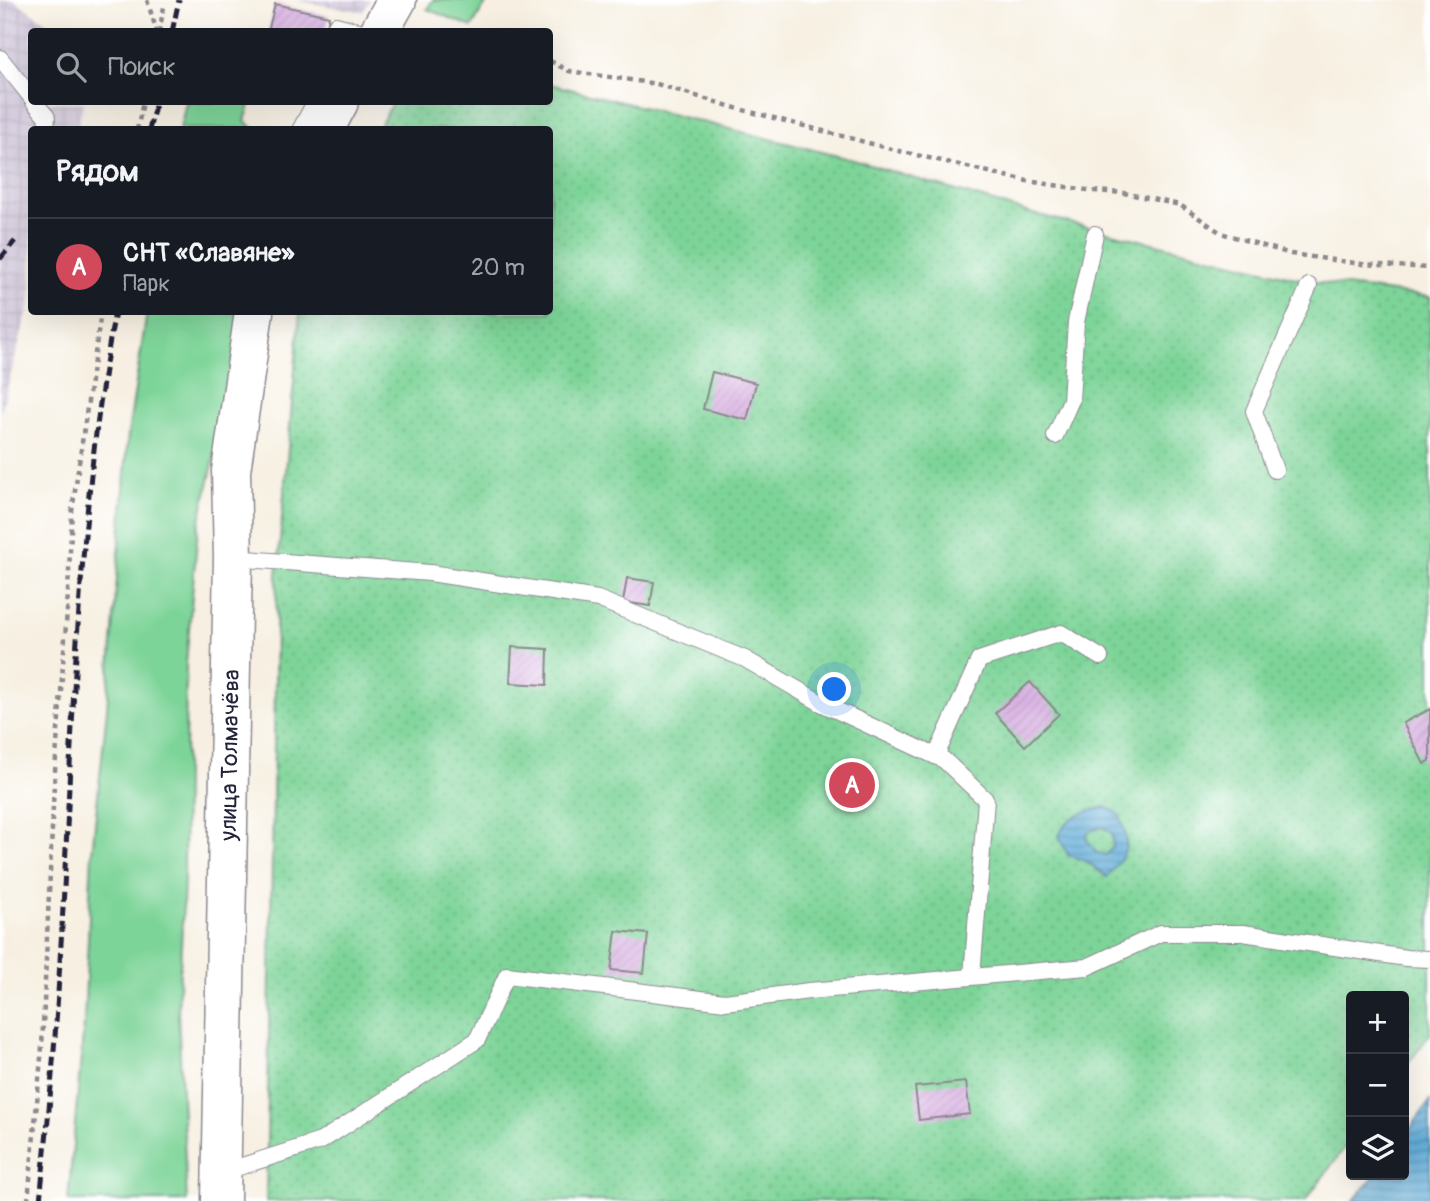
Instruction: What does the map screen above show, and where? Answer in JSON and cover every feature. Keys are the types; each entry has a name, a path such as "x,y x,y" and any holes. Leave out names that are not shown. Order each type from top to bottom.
{"street":[{"path":"381,28 397,0"},
{"path":"326,126 337,105"},
{"name":"улица Толмачёва","path":"222,1186 233,558 231,471 254,315"}],"lane":[{"path":"0,58 28,94"},
{"path":"37,105 47,117 46,126"},
{"path":"302,126 313,105"},
{"path":"1055,436 1071,400 1076,322 1095,234"},
{"path":"1275,470 1254,411 1309,286"},
{"path":"233,558 430,573 598,599 745,659 821,703 944,760 986,800 972,976"},
{"path":"936,756 979,660 1061,633 1100,657"},
{"path":"222,1186 321,1141 477,1040 507,975 725,1002 809,991 1087,967 1161,933 1243,933 1406,958 1430,959"}],"path":[{"path":"147,0 157,28"},
{"path":"159,28 164,8"},
{"path":"553,63 569,71 657,84 732,107 895,150 1014,178 1180,205 1221,233 1291,254 1362,264 1430,268"},
{"path":"138,126 142,105"},
{"path":"28,1201 42,1047 54,785 72,511 102,315"}],"shaded area":[{"path":"0,0 14,0 55,28 28,28 28,105 83,105 78,126 28,126 28,309 0,415"},
{"path":"293,0 370,0 363,12"}],"green space":[{"path":"433,0 488,0 472,27 427,9"},
{"path":"553,85 850,159 1030,213 1308,281 1430,297 1430,1034 1409,1062 1409,991 1346,991 1346,1146 1305,1201 266,1201 277,574 300,315 553,315 553,126 380,126 391,105 553,105"},
{"path":"185,105 250,105 245,121 251,126 181,126"},
{"path":"147,315 240,315 228,400 198,528 186,663 184,881 178,1013 187,1201 68,1201 84,1024 92,853 107,709 128,434"}],"water":[{"path":"1106,807 1119,814 1126,841 1124,853 1107,877 1086,861 1068,855 1059,837 1071,819","holes":["1102,827 1112,833 1113,847 1106,855 1097,853 1086,838 1088,832"]},
{"path":"1430,1101 1430,1201 1353,1201 1371,1180 1409,1180 1409,1130"}],"building":[{"path":"275,4 329,16 327,28 269,28"},
{"path":"712,372 756,383 747,420 703,409"},
{"path":"627,578 654,582 650,606 623,602"},
{"path":"512,647 548,649 547,685 510,683"},
{"path":"1030,682 1059,714 1025,746 995,713"},
{"path":"1430,709 1430,761 1424,764 1403,723"},
{"path":"616,931 648,934 644,973 611,970"},
{"path":"966,1082 970,1114 919,1120 915,1087"}],"railway":[{"path":"173,28 179,0"},
{"path":"150,126 155,105"},
{"path":"0,259 15,241"},
{"path":"40,1201 62,933 81,577 101,400 115,315"}],"place":[{"name":"СНТ «Славяне»","path":"852,785"}]}
